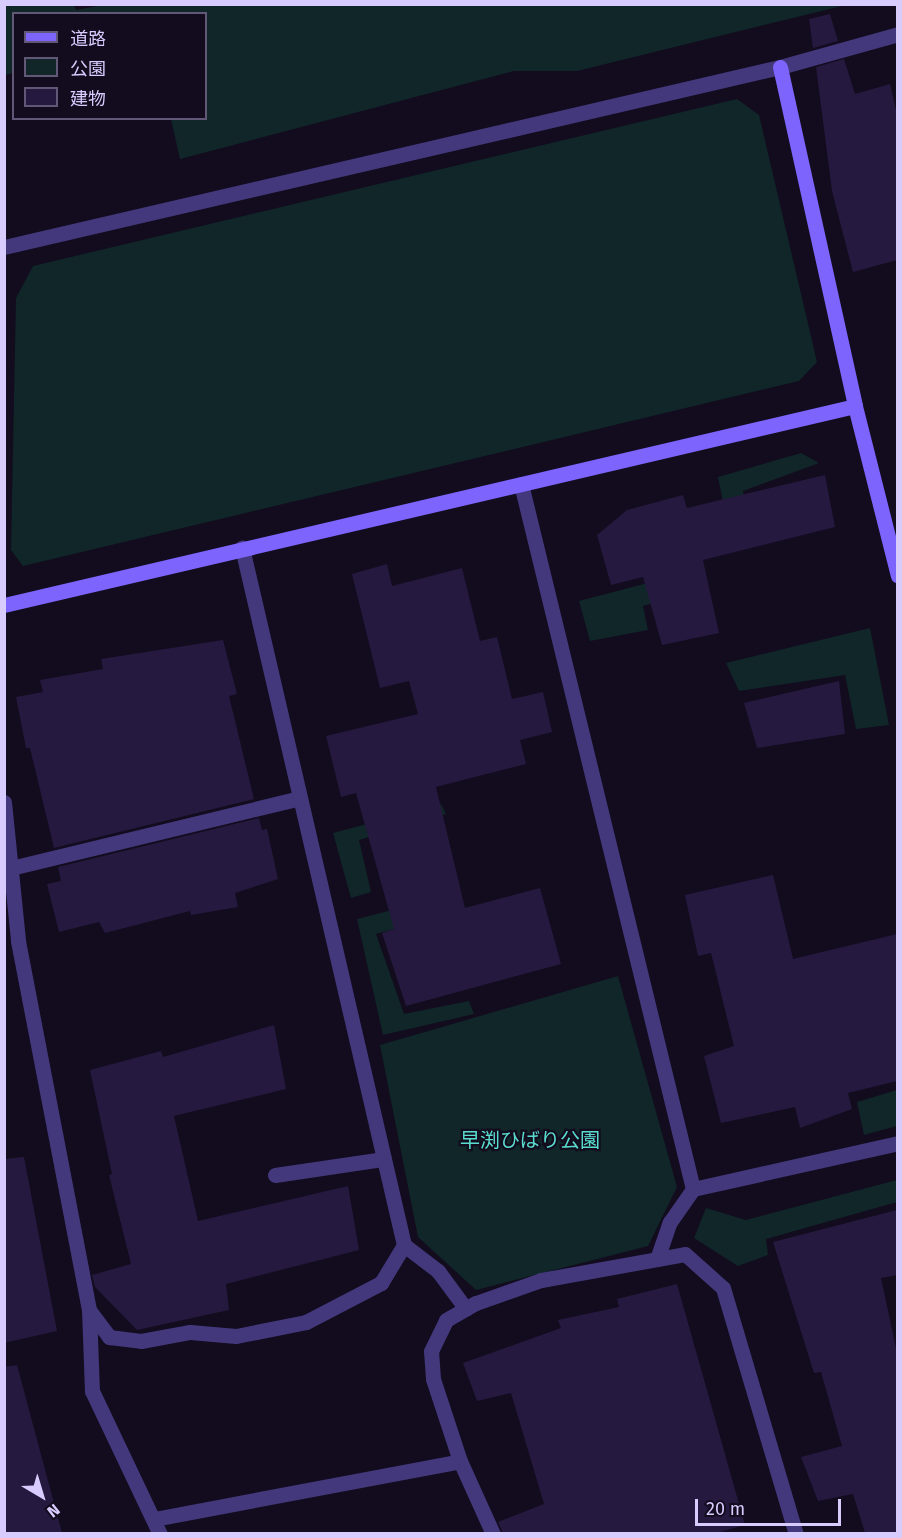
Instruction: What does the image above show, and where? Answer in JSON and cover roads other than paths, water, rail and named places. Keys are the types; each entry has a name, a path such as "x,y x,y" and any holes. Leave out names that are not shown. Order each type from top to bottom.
{"street":[{"path":"4,246 780,67 897,34"},
{"path":"780,67 855,406 897,576"},
{"path":"4,605 855,406"},
{"path":"521,484 693,1189"},
{"path":"242,548 404,1245 438,1270 466,1309"},
{"path":"11,868 300,798"},
{"path":"4,802 18,941 89,1311 92,1391 157,1526 460,1461"},
{"path":"657,1258 670,1222 693,1189 897,1143"},
{"path":"275,1175 384,1159"},
{"path":"89,1311 109,1337 141,1341 190,1332 236,1336 306,1322 381,1283 404,1245"},
{"path":"493,1533 460,1461 433,1379 431,1351 446,1320 466,1309 541,1280 685,1254 723,1288 796,1533"}],"park label":[{"name":"早渕ひばり公園","path":"530,1140"}]}
